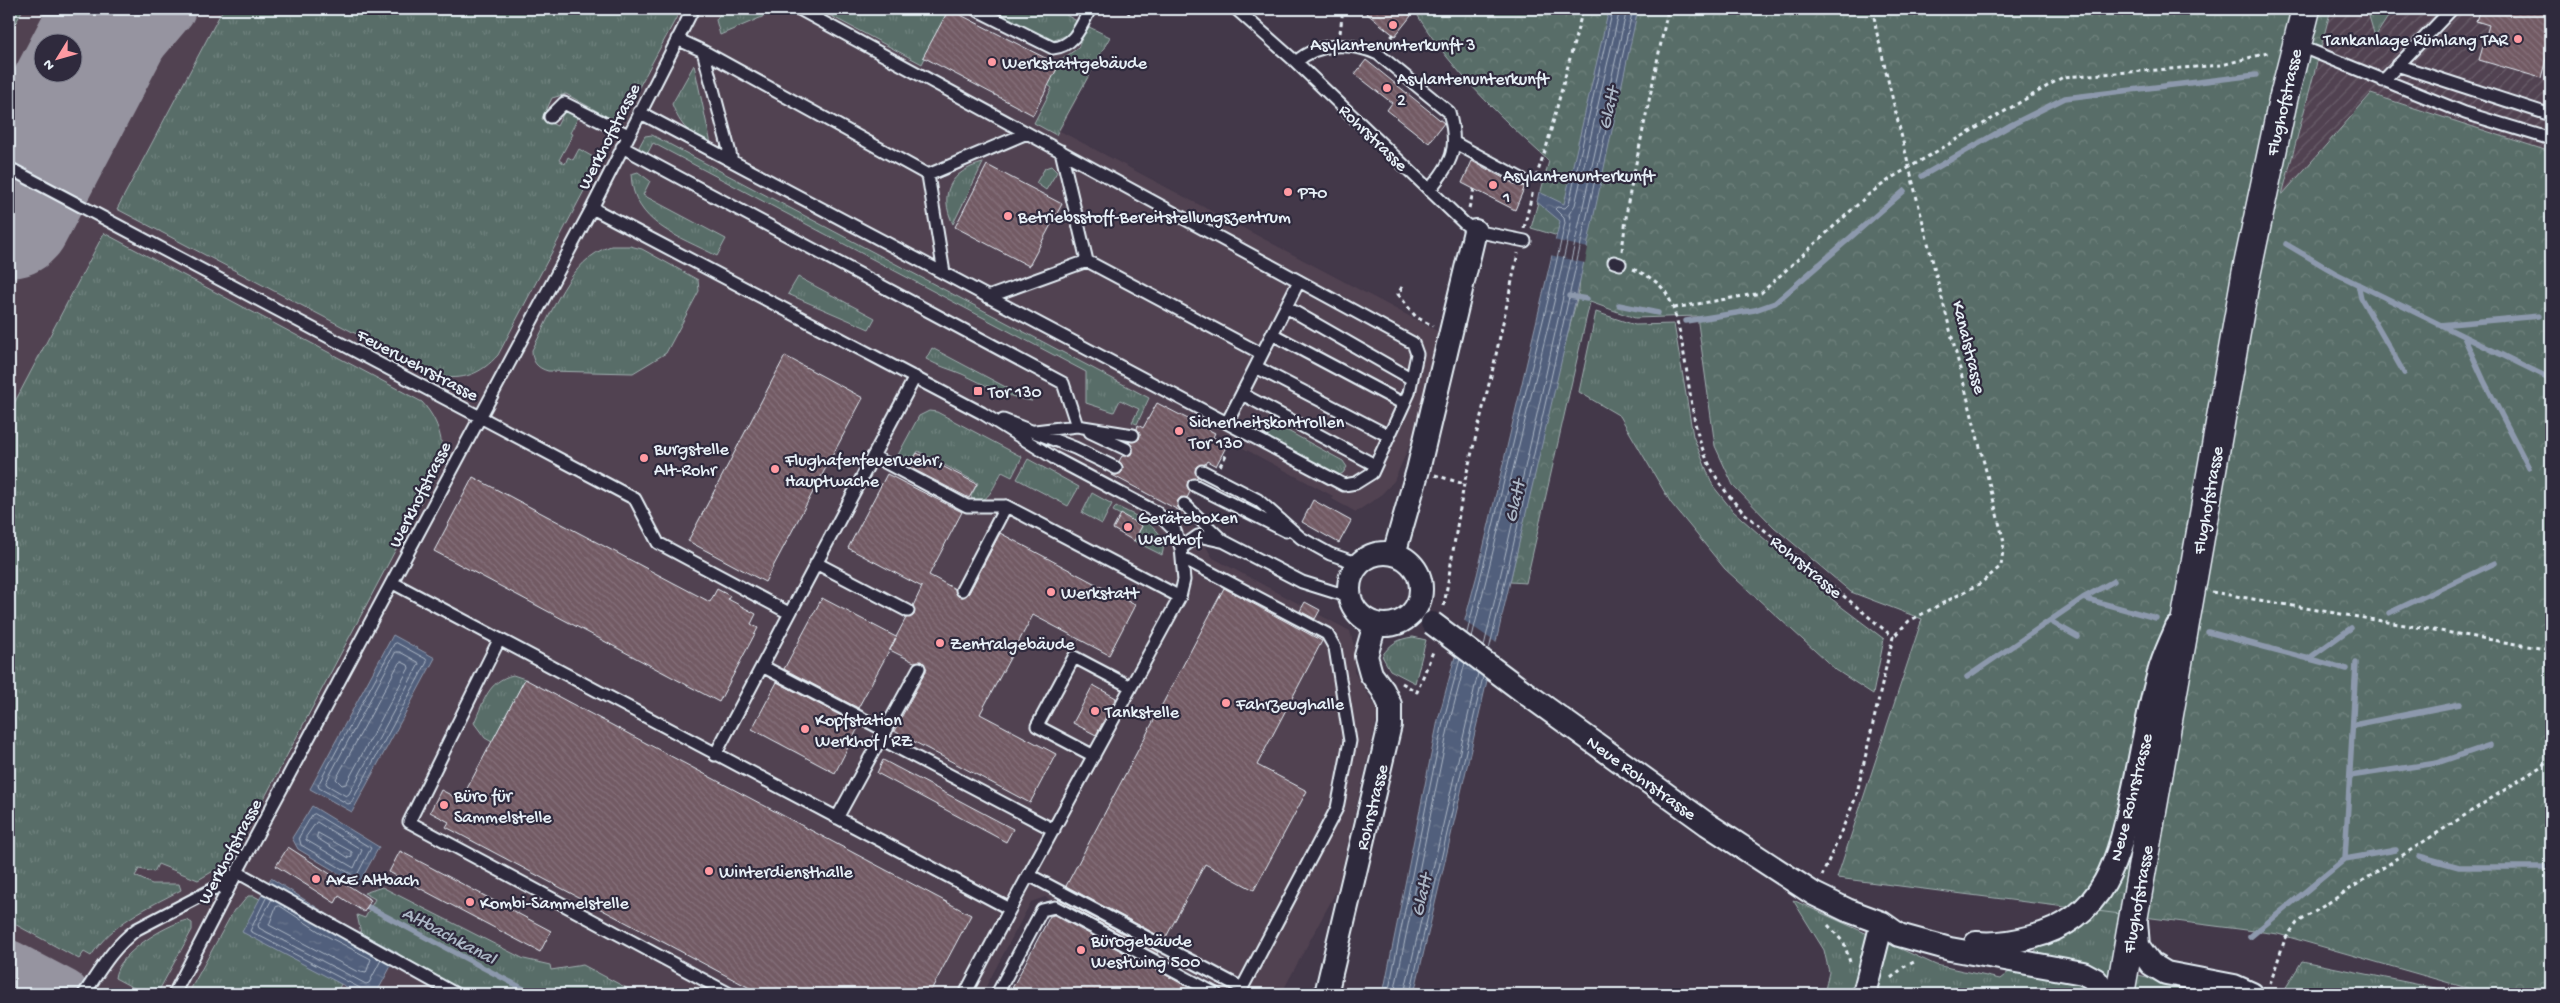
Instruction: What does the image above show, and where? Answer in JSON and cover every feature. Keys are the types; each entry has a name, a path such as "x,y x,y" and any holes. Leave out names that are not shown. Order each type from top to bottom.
{"main road":[{"name":"Flughofstrasse","path":"2120,994 2248,266 2296,44 2306,9"}],"street":[{"path":"1394,554 1418,470 1475,231"},
{"path":"1376,554 1394,554 1412,564 1421,582 1420,602 1431,624 1401,622 1392,625 1375,624 1359,614 1350,597 1351,579 1360,564 1376,554"},
{"name":"Neue Rohrstrasse","path":"1431,624 1707,824 1814,894 1847,910 1882,923 1901,925 1959,941 1993,944 2018,941 2059,928 2077,917 2092,902 2114,866 2122,843 2159,672 2192,588"},
{"name":"Rohrstrasse","path":"1326,994 1390,725 1390,705 1383,690 1371,674 1366,656 1375,624"},
{"path":"2134,910 2138,946 2151,964 2166,973 2261,990"},
{"name":"Neue Rohrstrasse","path":"1882,923 1899,935 1950,949 2083,973 2096,980 2106,994"},
{"path":"1864,994 1882,923"}],"lane":[{"name":"Werkhofstrasse","path":"174,994 479,416 592,208 639,112 694,9"},
{"path":"639,112 1344,485 1356,483 1372,472 1404,404 1412,379 1417,354 1413,343 799,9"},
{"path":"975,9 1053,48 1062,47 1074,39 1090,9"},
{"name":"Rohrstrasse","path":"1236,9 1296,62 1429,190 1475,231"},
{"path":"2383,81 2452,9"},
{"path":"677,39 703,51 928,175"},
{"path":"2296,44 2465,113 2551,139"},
{"path":"1296,62 1307,52 1318,48 1339,46 1367,49 1378,54 1449,112 1455,143 1445,171 1429,190"},
{"path":"703,51 732,161"},
{"path":"2397,65 2551,115"},
{"path":"550,117 564,103 628,135"},
{"path":"928,175 1027,133"},
{"path":"1455,143 1522,178"},
{"path":"622,147 1063,383 1077,426 1126,449"},
{"path":"1061,152 1087,261"},
{"name":"Feuerwehrstrasse","path":"9,168 635,499 658,543 790,613"},
{"path":"928,175 944,273"},
{"path":"592,208 982,413 1054,458 1156,512 1175,531 1182,553 1184,580 1180,597 965,994"},
{"path":"1475,231 1523,241"},
{"path":"988,297 1087,261 1262,354"},
{"path":"1227,423 1299,281"},
{"path":"1286,307 1412,379"},
{"path":"1272,334 1404,404"},
{"path":"1256,367 1389,436"},
{"path":"715,755 915,377"},
{"path":"1242,394 1375,466"},
{"path":"982,413 1034,431 1116,468"},
{"path":"1034,431 1077,426 1133,435"},
{"path":"873,456 967,506 1006,506 1180,597"},
{"path":"1202,471 1258,500 1301,538"},
{"path":"1194,485 1330,554 1360,564"},
{"path":"1184,504 1223,541 1302,582 1350,597"},
{"path":"962,590 1006,506"},
{"path":"1182,553 1198,536 1223,541"},
{"path":"1029,876 1242,988 1337,808 1350,741 1335,648 1327,634 1182,553"},
{"path":"816,563 908,612"},
{"path":"393,582 715,755 1010,909"},
{"path":"499,640 409,822 730,994"},
{"path":"1094,756 1037,726 1074,657 1131,687"},
{"path":"762,666 1054,830"},
{"path":"837,818 919,668"},
{"path":"84,994 115,947 124,938 223,884 237,872 456,994"},
{"path":"997,994 1042,910 1055,907 1216,994"}],"path":[{"path":"1128,14 1131,9"},
{"path":"1339,46 1343,9"},
{"path":"1535,178 1547,145 1582,9"},
{"name":"Rohrstrasse","path":"1668,9 1617,263 1648,276 1658,284 1674,308 1698,434 1705,456 1724,490 1744,513 1894,637"},
{"name":"Kanalstrasse","path":"1873,9 1876,30 1908,169 1928,236 2004,542 2001,566 1980,583 1909,622 1894,637"},
{"path":"1674,308 1761,293 1868,195 1908,169 2063,77 2222,65 2296,44"},
{"path":"1417,692 1431,624 1449,588 1455,527 1464,484 1523,241 1533,187"},
{"path":"1402,287 1398,294 1416,316 1442,330"},
{"path":"1219,469 1221,460 1226,455 1223,454"},
{"path":"1418,470 1464,484"},
{"path":"2192,588 2551,650"},
{"path":"1814,894 1856,797 1894,637"},
{"path":"2261,990 2285,939 2297,923 2551,760"},
{"path":"1825,923 1844,943 1850,963"}],"shaded area":[{"path":"9,9 1054,9 1110,37 1060,131 1439,332 1414,435 1394,481 1380,496 1356,512 1332,499 1333,496 1215,433 1206,451 1209,461 1183,511 1213,558 1350,631 1354,646 1354,672 1377,709 1378,714 1337,890 1281,994 1228,994 1045,897 1031,902 982,994 9,994"},
{"path":"2331,9 2367,9 2375,36 2393,9 2551,9 2551,152 2371,94 2282,196"}],"green space":[{"path":"9,9 23,9 9,36"},
{"path":"223,9 681,9 623,117 613,120 566,94 552,98 542,119 557,126 565,110 579,116 570,133 573,134 559,160 565,164 568,157 573,160 579,149 593,157 597,166 498,355 492,362 478,371 455,378 437,376 117,209"},
{"path":"723,9 781,9 720,35 716,20"},
{"path":"818,9 949,9 922,64"},
{"path":"989,9 1069,9 1066,15 1077,21 1067,35 1052,41"},
{"path":"1414,9 2331,9 2282,195 2371,94 2551,152 2551,994 2488,994 2278,934 1837,878 1922,619 1851,592 1774,527 1733,485 1715,446 1697,316 1635,318 1590,302 1526,583 1510,582 1550,402 1579,291 1582,243 1531,228 1549,161 1494,109 1458,70 1441,50"},
{"path":"2367,9 2393,9 2375,37"},
{"path":"1087,26 1110,37 1056,135 1034,123 1052,88 1048,85 1062,59 1078,48"},
{"path":"694,65 711,144 691,133 682,124 672,104"},
{"path":"652,135 1149,398 1137,424 1132,422 1139,409 1120,400 1114,412 1086,403 1086,372 653,143 645,158 639,147 645,136"},
{"path":"983,163 953,224 947,203 947,193 950,185 963,172"},
{"path":"1051,166 1057,172 1046,190 1036,183 1045,168"},
{"path":"638,172 650,181 643,195 726,239 717,256 660,226 649,217 640,205 634,191 631,174"},
{"path":"104,233 422,402 432,415 438,429 442,443 443,460 238,848 222,866 198,880 158,864 154,872 139,869 135,876 152,884 179,884 181,890 143,910 120,925 100,944 91,956 84,952 79,959 9,921 9,413"},
{"path":"611,246 630,246 642,249 698,280 699,291 666,353 633,373 548,371 541,368 534,361 532,350 563,289 584,263 596,253"},
{"path":"798,277 875,318 869,329 788,294"},
{"path":"1596,312 1635,325 1674,324 1693,436 1713,486 1733,511 1839,605 1884,639 1873,694 1836,670 1725,569 1671,503 1620,416 1579,392"},
{"path":"932,348 1032,401 1004,394 926,359"},
{"path":"929,411 937,412 1022,457 1012,477 1002,472 988,496 984,500 973,503 971,496 978,483 918,451 910,464 905,467 902,465 898,455 919,416"},
{"path":"1275,424 1343,461 1347,467 1343,473 1337,476 1266,439 1265,432 1268,426"},
{"path":"1028,459 1079,487 1068,506 1017,479"},
{"path":"1092,493 1112,504 1102,524 1082,513"},
{"path":"1116,506 1141,519 1156,530 1161,537 1163,545 1162,555 1134,541 1142,526 1113,511"},
{"path":"1413,637 1426,640 1415,683 1390,670 1382,656 1395,642"},
{"path":"513,675 525,679 492,742 485,738 474,723 492,687"},
{"path":"2130,876 2112,969 2221,994 1824,994 1829,972 1824,950 1793,900 1936,965 2000,979 2039,948 2073,931"},
{"path":"382,887 524,959 550,965 551,970 583,965 638,994 470,994 397,956 398,953 361,933 357,915 365,918 375,899 364,893"},
{"path":"248,896 254,896 353,949 355,956 336,994 188,994 234,910"},
{"path":"187,920 192,923 192,930 157,994 145,994 115,978 118,969 133,950 155,934"},
{"path":"2302,961 2465,994 2282,994"}],"water":[{"name":"Glatt","path":"1609,9 1638,9 1577,294 1414,994 1383,994 1438,720 1477,575 1560,221 1537,202 1539,192 1564,204"},
{"path":"393,635 435,658 352,812 310,789"},
{"path":"312,806 379,847 358,885 298,849 292,838"},
{"path":"271,878 333,918 398,953 376,994 360,994 242,932"}],"pier":[{"path":"1553,240 1588,248 1585,263 1550,255"},
{"path":"1462,619 1498,644 1490,680 1453,655"}],"building":[{"name":"Werkstattgebäude","path":"949,9 1059,65 1033,115 923,57"},
{"name":"Asylantenunterkunft 3","path":"1361,9 1402,9 1411,16 1395,36"},
{"name":"Tankanlage Rümlang TAR","path":"2480,9 2551,9 2551,56 2547,55 2541,78 2479,60 2489,25 2476,21"},
{"name":"Asylantenunterkunft 2","path":"1366,60 1444,123 1429,143 1387,110 1392,103 1355,74"},
{"name":"Asylantenunterkunft 1","path":"1472,161 1518,186 1525,186 1515,210 1462,183"},
{"name":"Betriebsstoff-Bereitstellungszentrum","path":"987,165 1062,204 1029,266 955,227"},
{"name":"Flughafenfeuerwehr, Hauptwache","path":"785,356 863,398 765,582 688,541"},
{"path":"1157,403 1215,433 1213,437 1227,445 1216,466 1207,461 1205,464 1196,467 1195,472 1198,477 1188,481 1187,486 1190,492 1187,498 1181,497 1177,502 1180,511 1112,475 1122,472 1123,467 1119,461 1122,456 1133,453 1133,448 1129,442 1139,439 1138,425 1143,428"},
{"path":"917,453 977,484 969,498 909,467"},
{"path":"887,474 962,512 929,575 955,589 958,596 963,597 969,593 1000,533 1135,605 1109,655 1033,615 980,714 1056,754 1030,803 894,731 927,669 922,661 914,662 890,650 896,638 858,708 784,669 822,598 896,637 906,618 914,615 913,606 922,587 848,548"},
{"path":"473,477 710,602 717,589 730,596 728,599 756,614 751,624 758,628 719,702 434,551"},
{"path":"1313,500 1351,521 1339,543 1302,522"},
{"name":"Geräteboxen Werkhof","path":"1121,514 1142,526 1134,541 1113,529"},
{"name":"Fahrzeughalle","path":"1224,588 1322,641 1257,765 1307,791 1254,890 1205,864 1165,939 1066,886"},
{"path":"1305,602 1320,610 1315,619 1300,611"},
{"name":"Winterdiensthalle","path":"525,679 971,915 929,994 761,994 446,827 449,822 430,812 441,790 461,800"},
{"name":"Kopfstation Werkhof / RZ","path":"777,682 851,721 850,724 858,728 835,773 752,729"},
{"name":"Tankstelle","path":"1093,685 1116,698 1096,735 1073,723"},
{"path":"883,760 1013,829 1006,842 877,773"},
{"name":"AKE Altbach","path":"288,847 371,900 364,912 339,896 335,903 276,866"},
{"name":"Kombi-Sammelstelle","path":"400,851 551,931 540,952 389,872"},
{"path":"1058,900 1158,952 1157,954"},
{"name":"Bürogebäude Westwing 500","path":"1054,915 1201,994 1009,994 1050,916"}],"waterway":[{"path":"1922,176 2011,125 2065,98 2256,75"},
{"path":"1686,321 1755,310 1775,303 1904,191"},
{"path":"2286,244 2337,274 2551,379"},
{"path":"2358,284 2361,298 2404,373"},
{"path":"1569,296 1587,299"},
{"path":"1619,305 1658,313"},
{"path":"2439,325 2539,316"},
{"path":"2464,337 2484,381 2529,468"},
{"path":"2389,613 2495,563"},
{"path":"1967,677 2083,598 2114,581"},
{"path":"2083,598 2156,618"},
{"path":"2050,621 2078,637"},
{"path":"2308,659 2351,628"},
{"path":"2208,632 2347,669"},
{"path":"2345,859 2356,663"},
{"path":"2353,725 2460,704"},
{"path":"2350,776 2437,763 2490,745"},
{"path":"2250,937 2345,859 2396,850"},
{"path":"2419,856 2459,867 2551,867"},
{"name":"Altbachkanal","path":"361,903 533,994"}],"taxiway":[{"path":"78,83 111,9"},
{"path":"18,197 42,162 171,9"},
{"path":"9,965 64,994"}],"runway":[{"path":"9,215 117,9"}],"place":[{"name":"Asylantenunterkunft 3","path":"1393,25"},
{"name":"Tankanlage Rümlang TAR","path":"2518,39"},
{"name":"Werkstattgebäude","path":"992,62"},
{"name":"Asylantenunterkunft 2","path":"1387,88"},
{"name":"Asylantenunterkunft 1","path":"1493,185"},
{"name":"P70","path":"1288,192"},
{"name":"Betriebsstoff-Bereitstellungszentrum","path":"1008,216"},
{"name":"Tor 130","path":"978,391"},
{"name":"Sicherheitskontrollen Tor 130","path":"1179,431"},
{"name":"Burgstelle Alt-Rohr","path":"644,458"},
{"name":"Flughafenfeuerwehr, Hauptwache","path":"775,469"},
{"name":"Geräteboxen Werkhof","path":"1128,527"},
{"name":"Werkstatt","path":"1051,592"},
{"name":"Zentralgebäude","path":"940,643"},
{"name":"Fahrzeughalle","path":"1226,703"},
{"name":"Tankstelle","path":"1095,711"},
{"name":"Kopfstation Werkhof / RZ","path":"805,729"},
{"name":"Büro für Sammelstelle","path":"444,805"},
{"name":"Winterdiensthalle","path":"709,871"},
{"name":"AKE Altbach","path":"316,879"},
{"name":"Kombi-Sammelstelle","path":"470,902"},
{"name":"Bürogebäude Westwing 500","path":"1081,950"}]}
